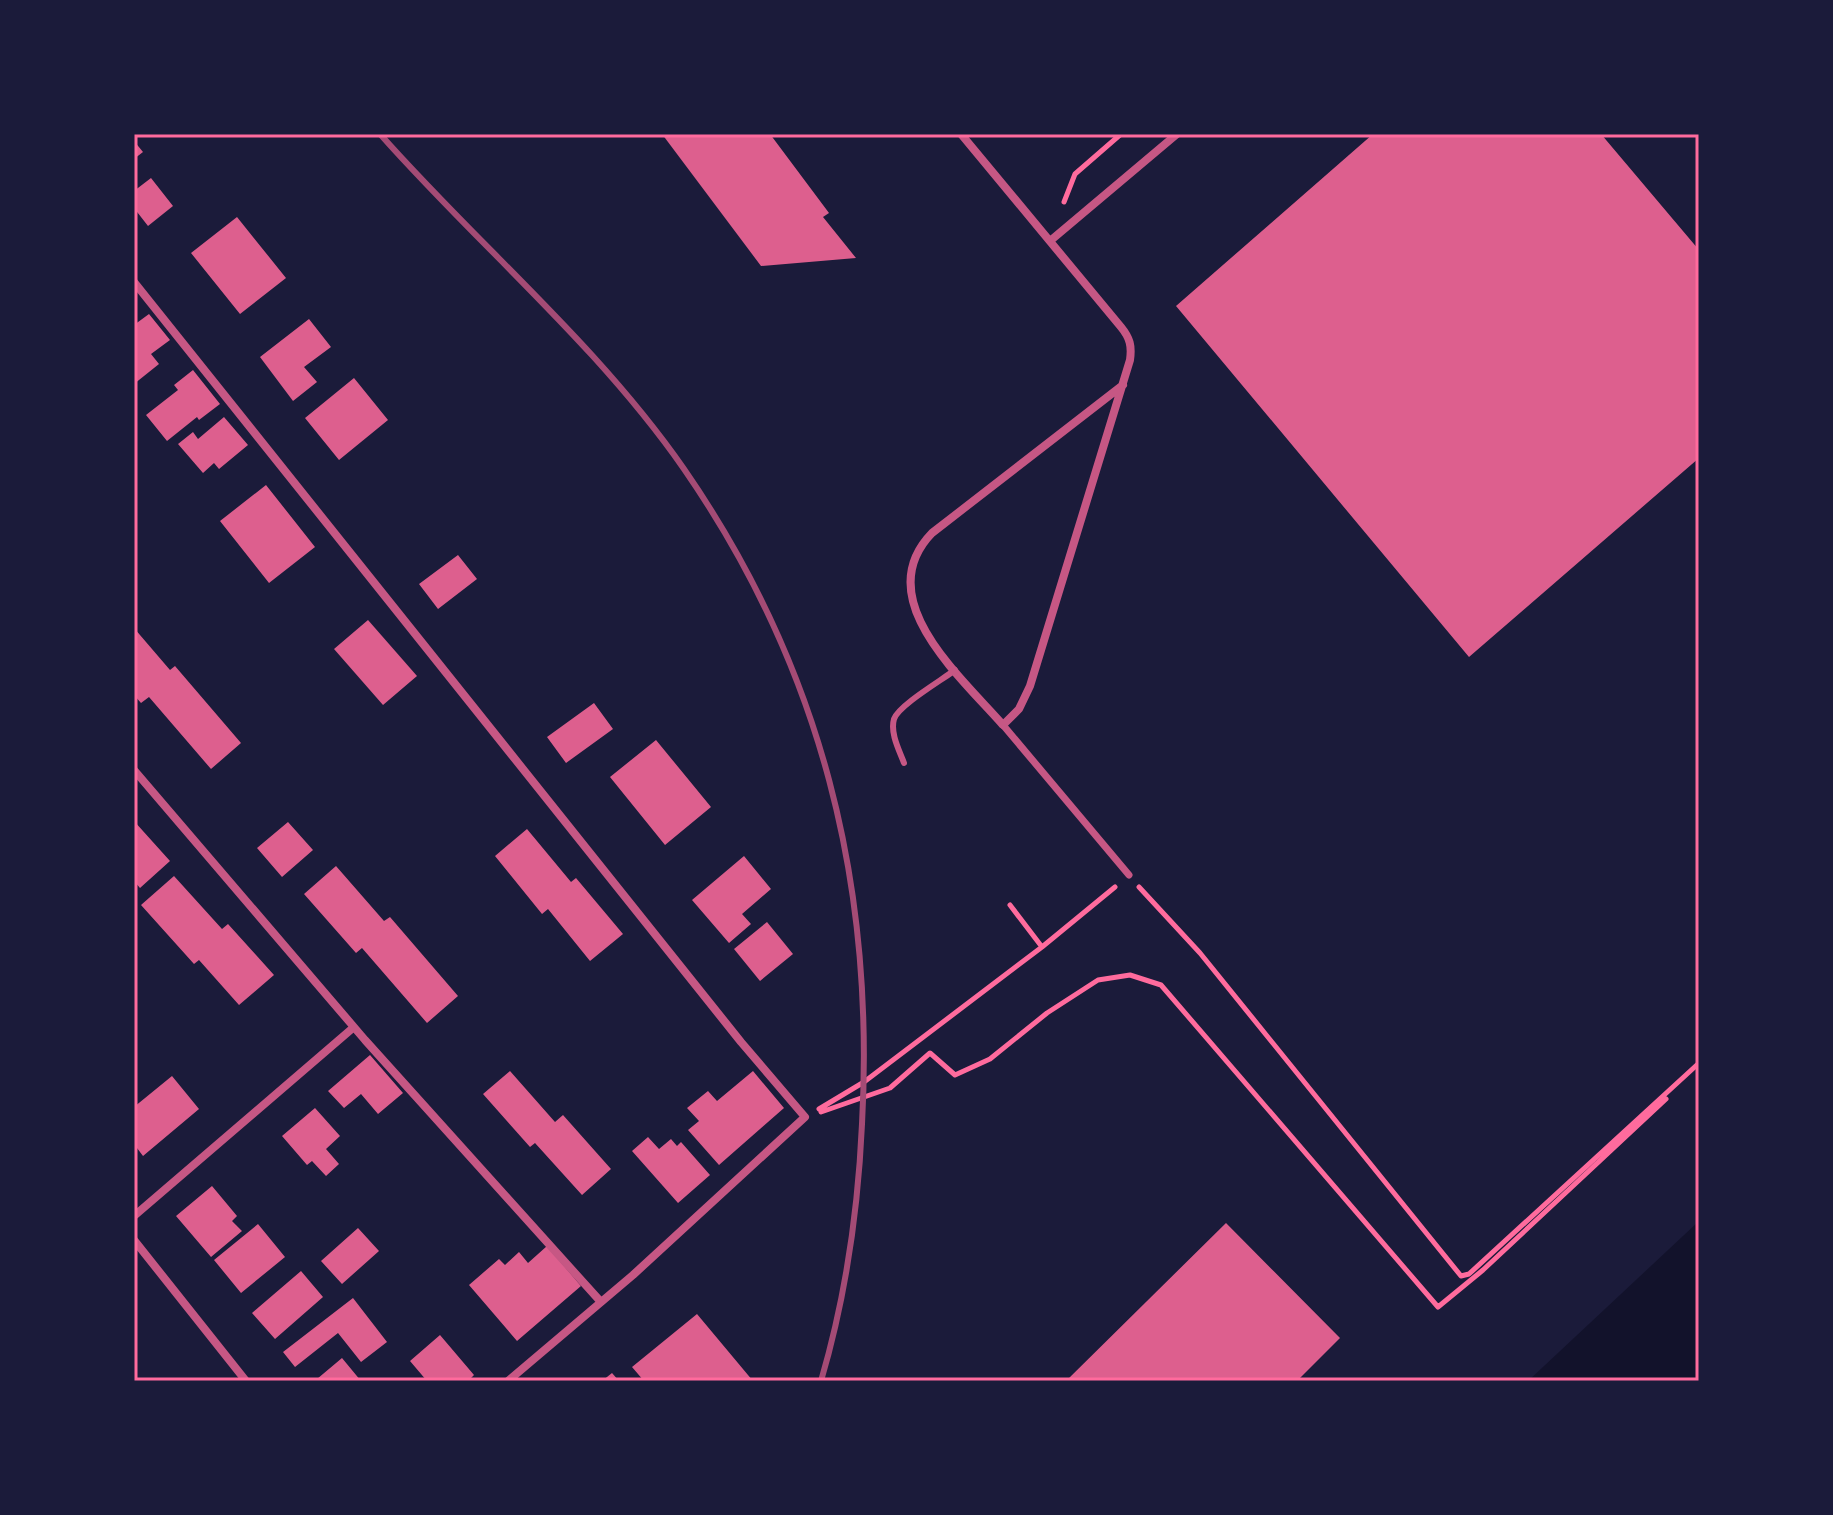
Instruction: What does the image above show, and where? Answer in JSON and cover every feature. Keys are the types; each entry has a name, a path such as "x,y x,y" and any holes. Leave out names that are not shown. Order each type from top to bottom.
{"street":[{"path":"961,134 1129,336 1132,347 1030,686 1019,709 1003,725"},
{"path":"1050,241 1177,134"},
{"path":"134,282 741,1042 805,1117 601,1302 508,1381"},
{"path":"1123,385 932,533 917,549 908,579 912,602 922,625 955,670 1129,875"},
{"path":"134,770 354,1027 601,1302"},
{"path":"134,1216 354,1027"},
{"path":"134,1240 246,1381"}],"lane":[{"path":"904,763 894,734 895,718 902,709 955,670"}],"path":[{"path":"1050,241 1075,174 1121,134"},
{"path":"1129,875 1200,953 1461,1276 1469,1274 1514,1235 1699,1066"},
{"path":"805,1117 864,1082 1042,947 1120,883"},
{"path":"1010,905 1042,947"},
{"path":"805,1117 890,1088 930,1053 955,1075 990,1059 1047,1013 1098,980 1130,975 1161,985 1438,1307 1483,1270 1699,1066"}],"shaded area":[{"path":"1699,1221 1699,1381 1528,1381"}],"building":[{"path":"662,134 770,134 829,213 823,217 856,258 761,266"},
{"path":"1373,134 1601,134 1699,250 1699,458 1469,657 1176,306"},
{"path":"134,141 143,152 134,159"},
{"path":"151,178 173,206 148,226 134,208 134,191"},
{"path":"237,217 286,278 240,314 191,253"},
{"path":"149,314 170,340 151,354 159,364 134,384 134,325"},
{"path":"309,319 331,347 304,367 317,382 293,401 260,357"},
{"path":"193,370 220,404 199,420 197,417 167,441 146,415 178,390 174,385"},
{"path":"354,378 388,420 339,460 305,418"},
{"path":"224,417 248,445 219,469 214,463 203,473 178,444 193,432 198,439"},
{"path":"266,485 315,547 269,583 220,521"},
{"path":"458,555 477,579 438,609 419,584"},
{"path":"368,620 417,676 383,705 334,649"},
{"path":"134,628 170,670 175,666 241,743 211,769 149,697 141,703 134,695"},
{"path":"594,703 613,729 566,763 547,737"},
{"path":"656,740 711,807 665,845 610,777"},
{"path":"134,821 170,861 140,888 134,881"},
{"path":"288,822 313,850 282,877 257,848"},
{"path":"527,829 571,882 576,878 623,934 590,961 548,909 542,914 495,856"},
{"path":"744,856 771,889 742,914 751,924 729,943 692,900"},
{"path":"336,866 384,921 390,917 458,996 427,1023 362,948 356,953 304,894"},
{"path":"174,876 222,929 228,924 274,975 239,1005 199,960 194,964 141,905"},
{"path":"767,922 793,954 760,981 734,949"},
{"path":"370,1055 403,1093 378,1114 361,1094 344,1108 328,1091"},
{"path":"510,1071 555,1122 563,1115 611,1169 582,1195 535,1143 530,1147 483,1094"},
{"path":"753,1071 784,1108 719,1165 688,1130 699,1121 687,1108 708,1091 717,1101"},
{"path":"172,1076 199,1109 143,1156 134,1144 134,1107"},
{"path":"315,1108 340,1136 326,1149 339,1164 326,1176 312,1161 307,1165 282,1136"},
{"path":"648,1137 659,1149 671,1139 677,1146 681,1142 710,1175 678,1203 632,1151"},
{"path":"212,1186 237,1216 232,1221 242,1231 211,1257 176,1216"},
{"path":"1226,1223 1340,1338 1297,1381 1066,1381"},
{"path":"258,1224 285,1257 241,1293 214,1260"},
{"path":"358,1228 379,1251 342,1284 321,1261"},
{"path":"547,1246 581,1286 517,1341 469,1285 499,1259 505,1265 519,1252 528,1263"},
{"path":"301,1271 323,1297 275,1339 252,1313"},
{"path":"353,1298 387,1342 361,1362 338,1333 295,1367 283,1352"},
{"path":"697,1314 753,1381 644,1381 632,1367"},
{"path":"440,1335 474,1375 468,1381 427,1381 410,1361"},
{"path":"342,1358 361,1381 317,1379"},
{"path":"612,1373 619,1381 602,1381"}],"railway":[{"path":"380,134 576,338 650,423 732,544 771,621 804,700 829,781 848,863 859,948 864,1035 862,1124 854,1222 844,1286 821,1381"}]}
